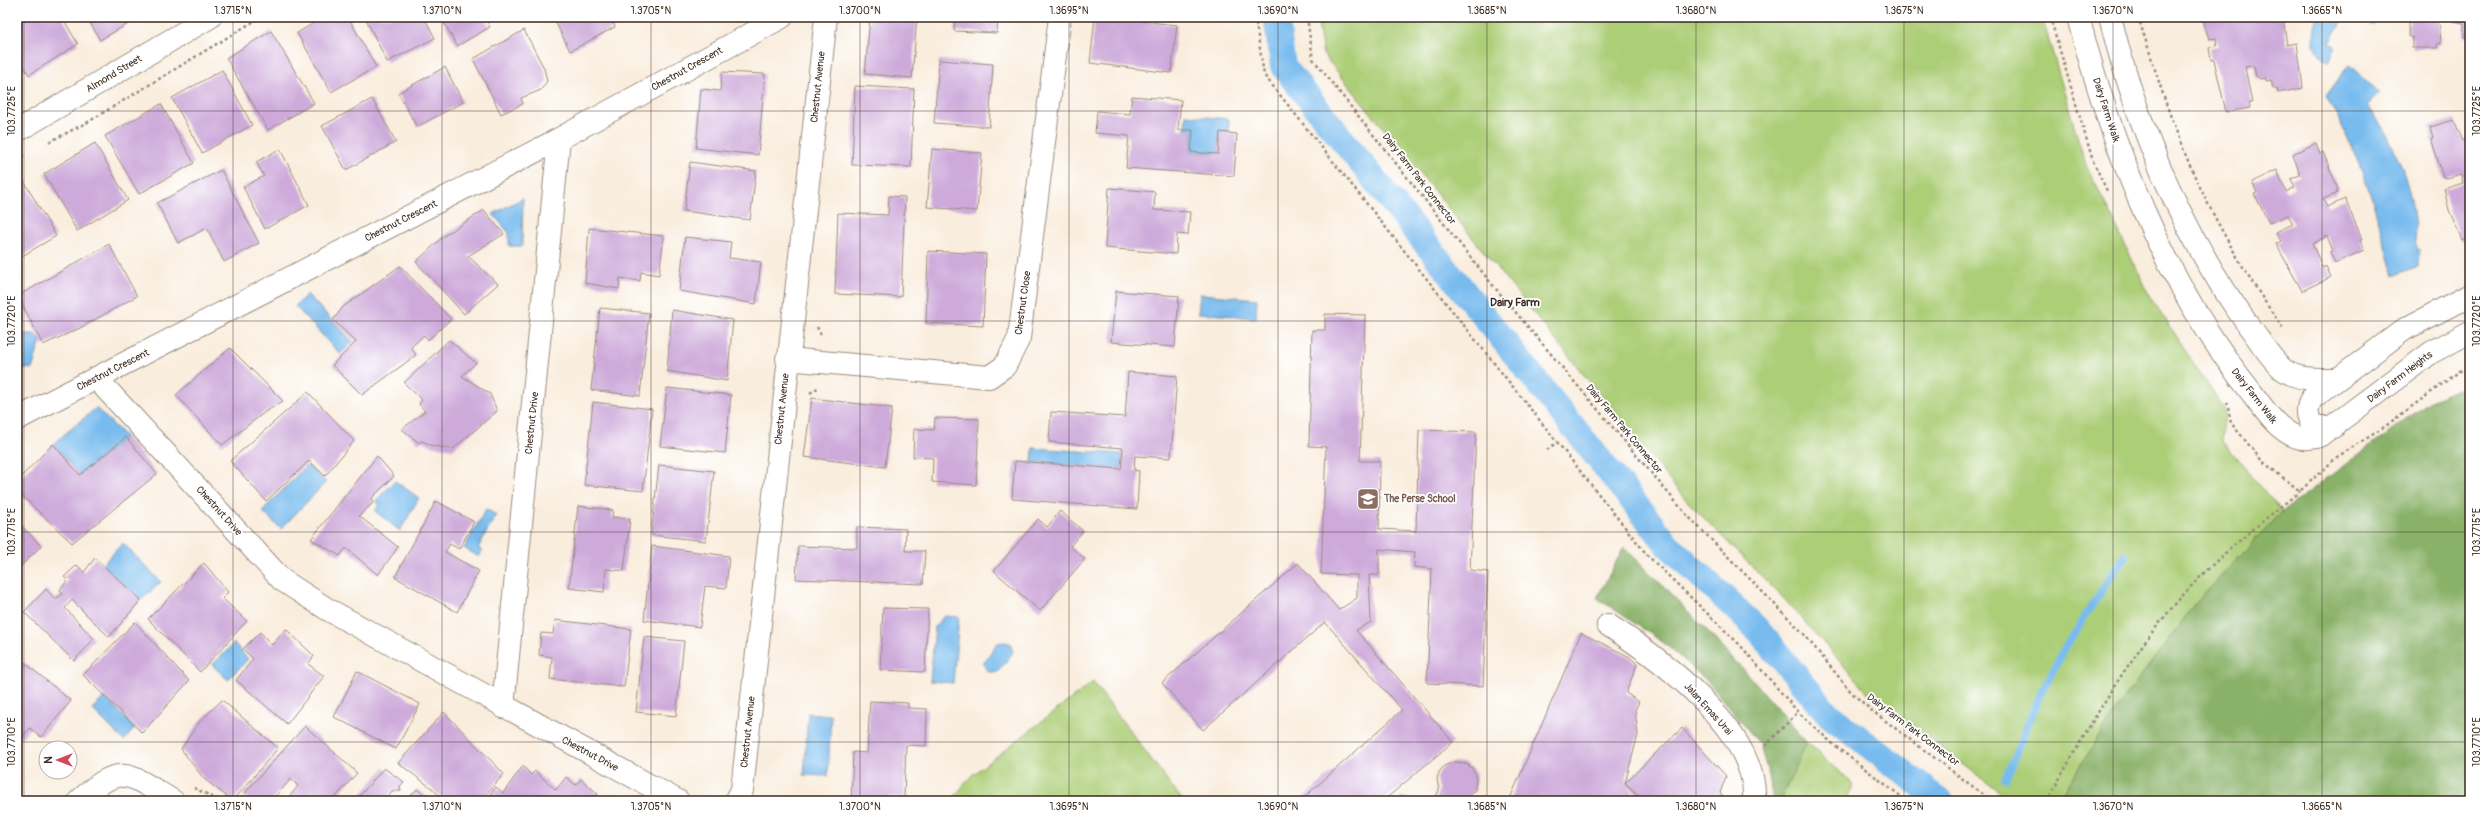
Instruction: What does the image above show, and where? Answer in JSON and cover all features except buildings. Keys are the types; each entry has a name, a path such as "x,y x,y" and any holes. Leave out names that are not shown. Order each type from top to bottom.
{"street":[{"name":"Almond Street","path":"17,131 210,17"},
{"name":"Chestnut Crescent","path":"17,419 559,139 782,17"},
{"name":"Chestnut Avenue","path":"728,800 742,790 787,359 826,17"},
{"name":"Chestnut Close","path":"787,359 989,377 1004,366 1019,338 1060,17"},
{"name":"Dairy Farm Walk","path":"2078,17 2094,78 2119,149 2169,266 2232,368 2278,426 2297,438 2318,437 2334,426"},
{"path":"2110,17 2138,113 2203,256 2237,309 2284,370 2305,379 2337,379"},
{"name":"Chestnut Drive","path":"503,706 559,139"},
{"path":"2334,426 2315,426 2307,414 2311,399 2405,329 2470,295"},
{"name":"Dairy Farm Heights","path":"2334,426 2432,352 2470,332"},
{"name":"Chestnut Drive","path":"97,379 282,580 327,609 503,706 687,798"},
{"name":"Jalan Emas Urai","path":"1608,625 1654,656 1677,676 1694,691 1731,732 1745,756 1755,792 1754,801"},
{"path":"79,801 98,783 116,776 136,779 173,801"}],"path":[{"path":"43,145 88,122 261,17"},
{"path":"1256,17 1264,75 1648,556 1740,645 1798,712 1834,745 1907,801"},
{"name":"Dairy Farm Park Connector","path":"1307,17 1313,59 1491,283 1686,514 1803,632 1851,692 1871,710 1992,801"},
{"path":"2138,17 2177,133 2205,197 2246,274 2285,332"},
{"path":"17,159 30,152"},
{"path":"815,324 821,336 827,339"},
{"path":"2047,801 2107,695 2162,621 2186,592 2215,562 2300,491 2337,457 2380,430 2460,371 2470,368"},
{"path":"1547,450 1557,442"},
{"path":"2262,461 2300,491"},
{"path":"1762,749 1798,712"},
{"path":"687,798 728,800"}],"green space":[{"path":"1317,17 2042,17 2085,162 2150,297 2225,411 2222,440 2282,512 2196,603 2117,708 2058,801 2012,801 1868,693 1786,601 1684,498 1323,54"},
{"path":"2463,387 2470,403 2470,801 2058,801 2117,708 2196,603 2282,512 2430,401"},
{"path":"1624,547 1672,594 1718,643 1807,743 1780,801 1773,801 1769,776 1759,743 1706,680 1664,643 1597,598"},
{"path":"1093,682 1183,801 951,801 972,775"},
{"path":"1807,743 1854,785 1845,801 1780,801"}],"water":[{"path":"2317,17 2377,17 2374,25 2343,18 2329,43 2336,46 2329,62 2319,53 2314,42"},
{"path":"2349,65 2380,93 2368,105 2389,139 2404,173 2409,191 2413,210 2417,250 2419,249 2418,266 2394,276 2374,206 2358,161 2326,96"},
{"path":"1186,115 1229,119 1228,133 1220,132 1218,154 1191,152 1193,131 1185,130"},
{"path":"523,198 522,246 509,246 509,233 493,214"},
{"path":"307,294 353,342 340,354 295,306"},
{"path":"1200,294 1257,299 1256,318 1198,313"},
{"path":"24,334 34,334 41,340 32,369 22,368 17,363"},
{"path":"96,408 126,437 80,475 53,444"},
{"path":"1033,448 1122,454 1121,469 1032,462"},
{"path":"307,465 326,482 281,529 262,511"},
{"path":"395,481 419,498 400,531 375,511 379,505 376,500"},
{"path":"486,509 496,515 478,548 482,551 479,557 464,548"},
{"path":"123,543 161,582 141,600 102,565"},
{"path":"944,616 959,617 953,683 930,681 935,626"},
{"path":"234,643 248,659 228,680 212,665"},
{"path":"997,643 1010,643 1013,652 998,672 988,672 983,664"},
{"path":"104,697 135,728 124,741 92,709"},
{"path":"808,713 831,715 828,776 804,775"}],"waterway":[{"path":"1276,17 1283,66 1668,545 1757,629 1829,715 1941,801"},
{"path":"2005,779 2042,690 2072,636 2125,556"}],"place":[{"name":"The Perse School","path":"1368,499"}],"district":[{"name":"Dairy Farm","path":"1515,302"}]}
